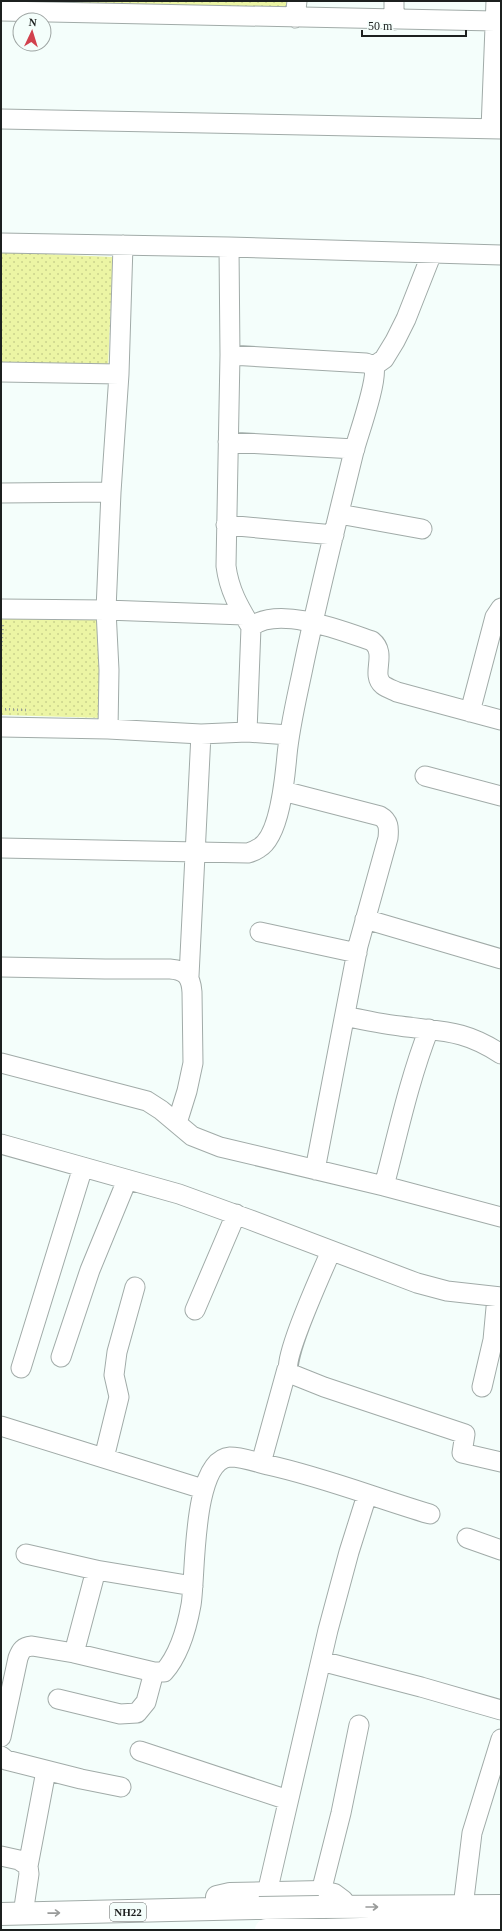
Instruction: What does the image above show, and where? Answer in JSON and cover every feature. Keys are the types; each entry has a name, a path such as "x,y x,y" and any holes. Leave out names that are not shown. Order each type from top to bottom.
{"highway":[{"name":"NH22","path":"1,1914 200,1910 271,1895 321,1894 350,1922 501,1925"},
{"name":"NH22","path":"265,1930 326,1930 350,1922 464,1896 501,1906"}],"street":[{"path":"394,1 394,20"},
{"path":"1,119 496,129 496,1"},
{"path":"1,11 31,6 296,9 394,20 496,21"},
{"path":"1,243 229,247 501,255"},
{"path":"108,729 109,670 106,610 111,492 119,374 123,245"},
{"path":"229,247 230,355 226,566 228,584 248,621 247,732"},
{"path":"374,366 384,359 395,341 406,319 432,253"},
{"path":"230,355 366,363 374,366"},
{"path":"1,848 248,853 260,848 268,838 277,820 283,791 289,735 312,623 355,449 372,388 375,374 374,366"},
{"path":"1,372 119,374"},
{"path":"228,442 355,449"},
{"path":"1,493 111,492"},
{"path":"340,514 422,529"},
{"path":"226,525 334,535"},
{"path":"470,712 495,617 501,608"},
{"path":"5,617 106,610 248,621 261,621 278,618 312,623 372,641 378,646 379,679 382,684 397,692 501,720"},
{"path":"1,727 108,729 200,734 247,732 289,735"},
{"path":"177,1123 188,1091 193,1063 192,982 189,976 200,734"},
{"path":"425,776 501,796"},
{"path":"283,791 380,816 385,819 388,824 388,838 365,918 357,953 315,1170"},
{"path":"365,918 501,959"},
{"path":"260,932 357,953"},
{"path":"1,967 178,969 189,976"},
{"path":"345,1016 399,1026 453,1032 478,1040 501,1054"},
{"path":"384,1186 413,1071 428,1029"},
{"path":"1,1063 147,1102 161,1110 192,1136 220,1147 384,1186 501,1217"},
{"path":"1,1144 179,1194 236,1214 417,1283 447,1291 499,1297 494,1340 482,1387"},
{"path":"21,1368 83,1167"},
{"path":"61,1357 90,1270 127,1180"},
{"path":"195,1310 236,1214"},
{"path":"261,1463 295,1340 331,1251"},
{"path":"104,1458 119,1397 114,1375 117,1352 135,1287"},
{"path":"287,1369 293,1376 464,1434 462,1453 501,1462"},
{"path":"1,1426 203,1489"},
{"path":"1,1737 9,1656 25,1647 32,1646 74,1653 154,1672 164,1672 171,1662 186,1625 193,1586 196,1542 203,1489 220,1461 228,1457 261,1463 430,1514"},
{"path":"276,1930 271,1895 273,1865 343,1573 368,1495"},
{"path":"467,1538 501,1550"},
{"path":"26,1554 96,1570 193,1586"},
{"path":"74,1653 96,1570"},
{"path":"321,1661 421,1686 501,1710"},
{"path":"58,1699 120,1714 137,1713 146,1702 154,1672"},
{"path":"321,1894 327,1864 341,1813 359,1725"},
{"path":"464,1896 472,1833 501,1739"},
{"path":"140,1751 288,1800"},
{"path":"1,1756 6,1760 46,1771 121,1787"},
{"path":"23,1914 46,1771"},
{"path":"1,1856 19,1860 28,1877"},
{"path":"271,1895 293,1910 296,1930"}],"path":[{"path":"1,650 2,624 5,617"},
{"path":"1,709 32,710"}],"green space":[{"path":"37,1 287,1 285,13 37,9"},
{"path":"1,252 113,257 108,367 1,362"},
{"path":"1,615 107,615 103,718 1,715"}]}
